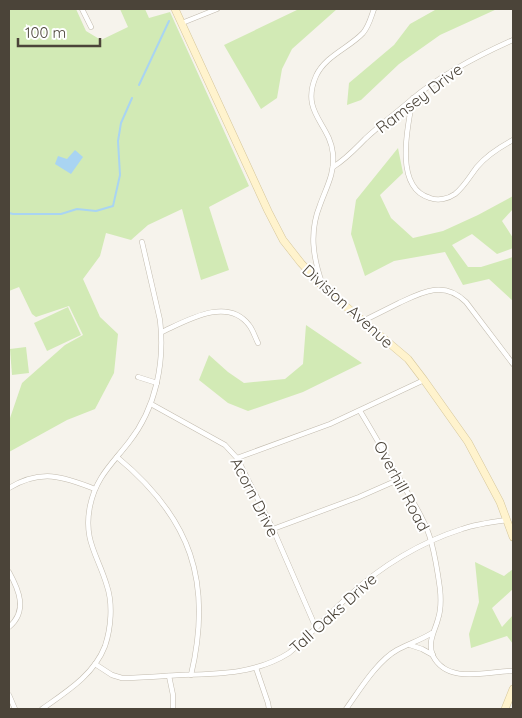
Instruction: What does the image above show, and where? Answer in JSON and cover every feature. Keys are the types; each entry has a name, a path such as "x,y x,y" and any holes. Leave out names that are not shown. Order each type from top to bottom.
{"street":[{"path":"82,9 91,27"},
{"name":"Division Avenue","path":"175,9 268,212 289,248 300,263 323,287 408,359 468,442 500,502 513,537"},
{"path":"182,23 216,9"},
{"path":"323,287 314,258 313,235 319,207 331,179 333,152 329,138 314,112 310,99 312,86 317,74 326,62 364,32 374,9"},
{"name":"Ramsey Drive","path":"333,167 347,158 365,139 413,98 440,78 466,62 513,40"},
{"path":"413,98 405,147 406,163 413,186 425,196 438,200 450,196 461,188 490,154 513,140"},
{"path":"42,709 76,684 95,664 108,635 111,606 107,586 94,556 90,540 89,515 95,489 106,469 139,428 151,404 157,383 162,332 142,242"},
{"path":"364,321 421,292 434,289 448,291 466,302 513,364"},
{"path":"162,332 199,315 225,312 245,320 253,331 258,343"},
{"path":"138,377 157,383"},
{"path":"237,458 330,424 424,380"},
{"name":"Acorn Drive","path":"151,404 225,445 237,458 272,529 316,628"},
{"name":"Overhill Road","path":"360,411 400,479 424,523 431,541 440,590 438,620 432,633 433,656"},
{"path":"117,457 148,485 170,513 178,526 194,565 197,580 199,621 198,640 191,675"},
{"path":"9,488 28,479 49,476 71,479 95,489"},
{"path":"272,529 359,497 400,479"},
{"name":"Tall Oaks Drive","path":"95,664 112,675 122,678 223,674 256,668 280,659 289,653 351,594 397,559 431,541 461,529 507,520"},
{"path":"9,572 17,588 20,602 16,619 9,627"},
{"path":"346,709 382,661 396,650 432,633"},
{"path":"410,645 422,649 433,656 444,668 455,674 513,671"},
{"path":"256,668 269,709"},
{"path":"169,676 174,695 173,709"},
{"path":"505,709 513,689"},
{"path":"9,695 16,709"}],"green space":[{"path":"9,9 76,9 86,31 101,40 128,27 120,9 145,9 149,18 170,12 249,186 209,207 229,270 201,280 182,209 148,225 131,240 106,233 100,256 83,279 100,317 118,334 114,373 95,409 67,420 9,452 9,421 22,383 65,345 83,335 69,306 36,317 32,314 19,287 9,291"},
{"path":"299,9 337,9 292,49 282,69 277,98 261,109 224,45"},
{"path":"497,9 440,35 399,64 361,100 347,105 349,83 394,45 410,24 435,10"},
{"path":"398,148 403,173 380,195 391,218 413,238 443,231 513,196 513,209 502,221 513,238 513,248 497,254 472,234 452,245 468,267 481,267 513,257 513,301 489,279 463,285 445,252 394,261 365,276 351,234 356,200"},
{"path":"68,307 81,335 47,351 34,323"},
{"path":"306,325 362,363 303,392 248,411 228,403 199,380 209,355 244,383 285,379 303,364"},
{"path":"26,347 29,373 12,375 10,349"},
{"path":"475,562 504,576 513,569 513,589 492,608 502,627 513,615 513,644 507,636 471,648 469,634 479,602"}],"water":[{"path":"75,150 83,157 71,174 55,164 58,156 67,159"}],"waterway":[{"path":"139,85 169,21"},
{"path":"9,213 61,214 77,209 96,211 113,206 120,175 118,141 121,123 132,98"}]}
